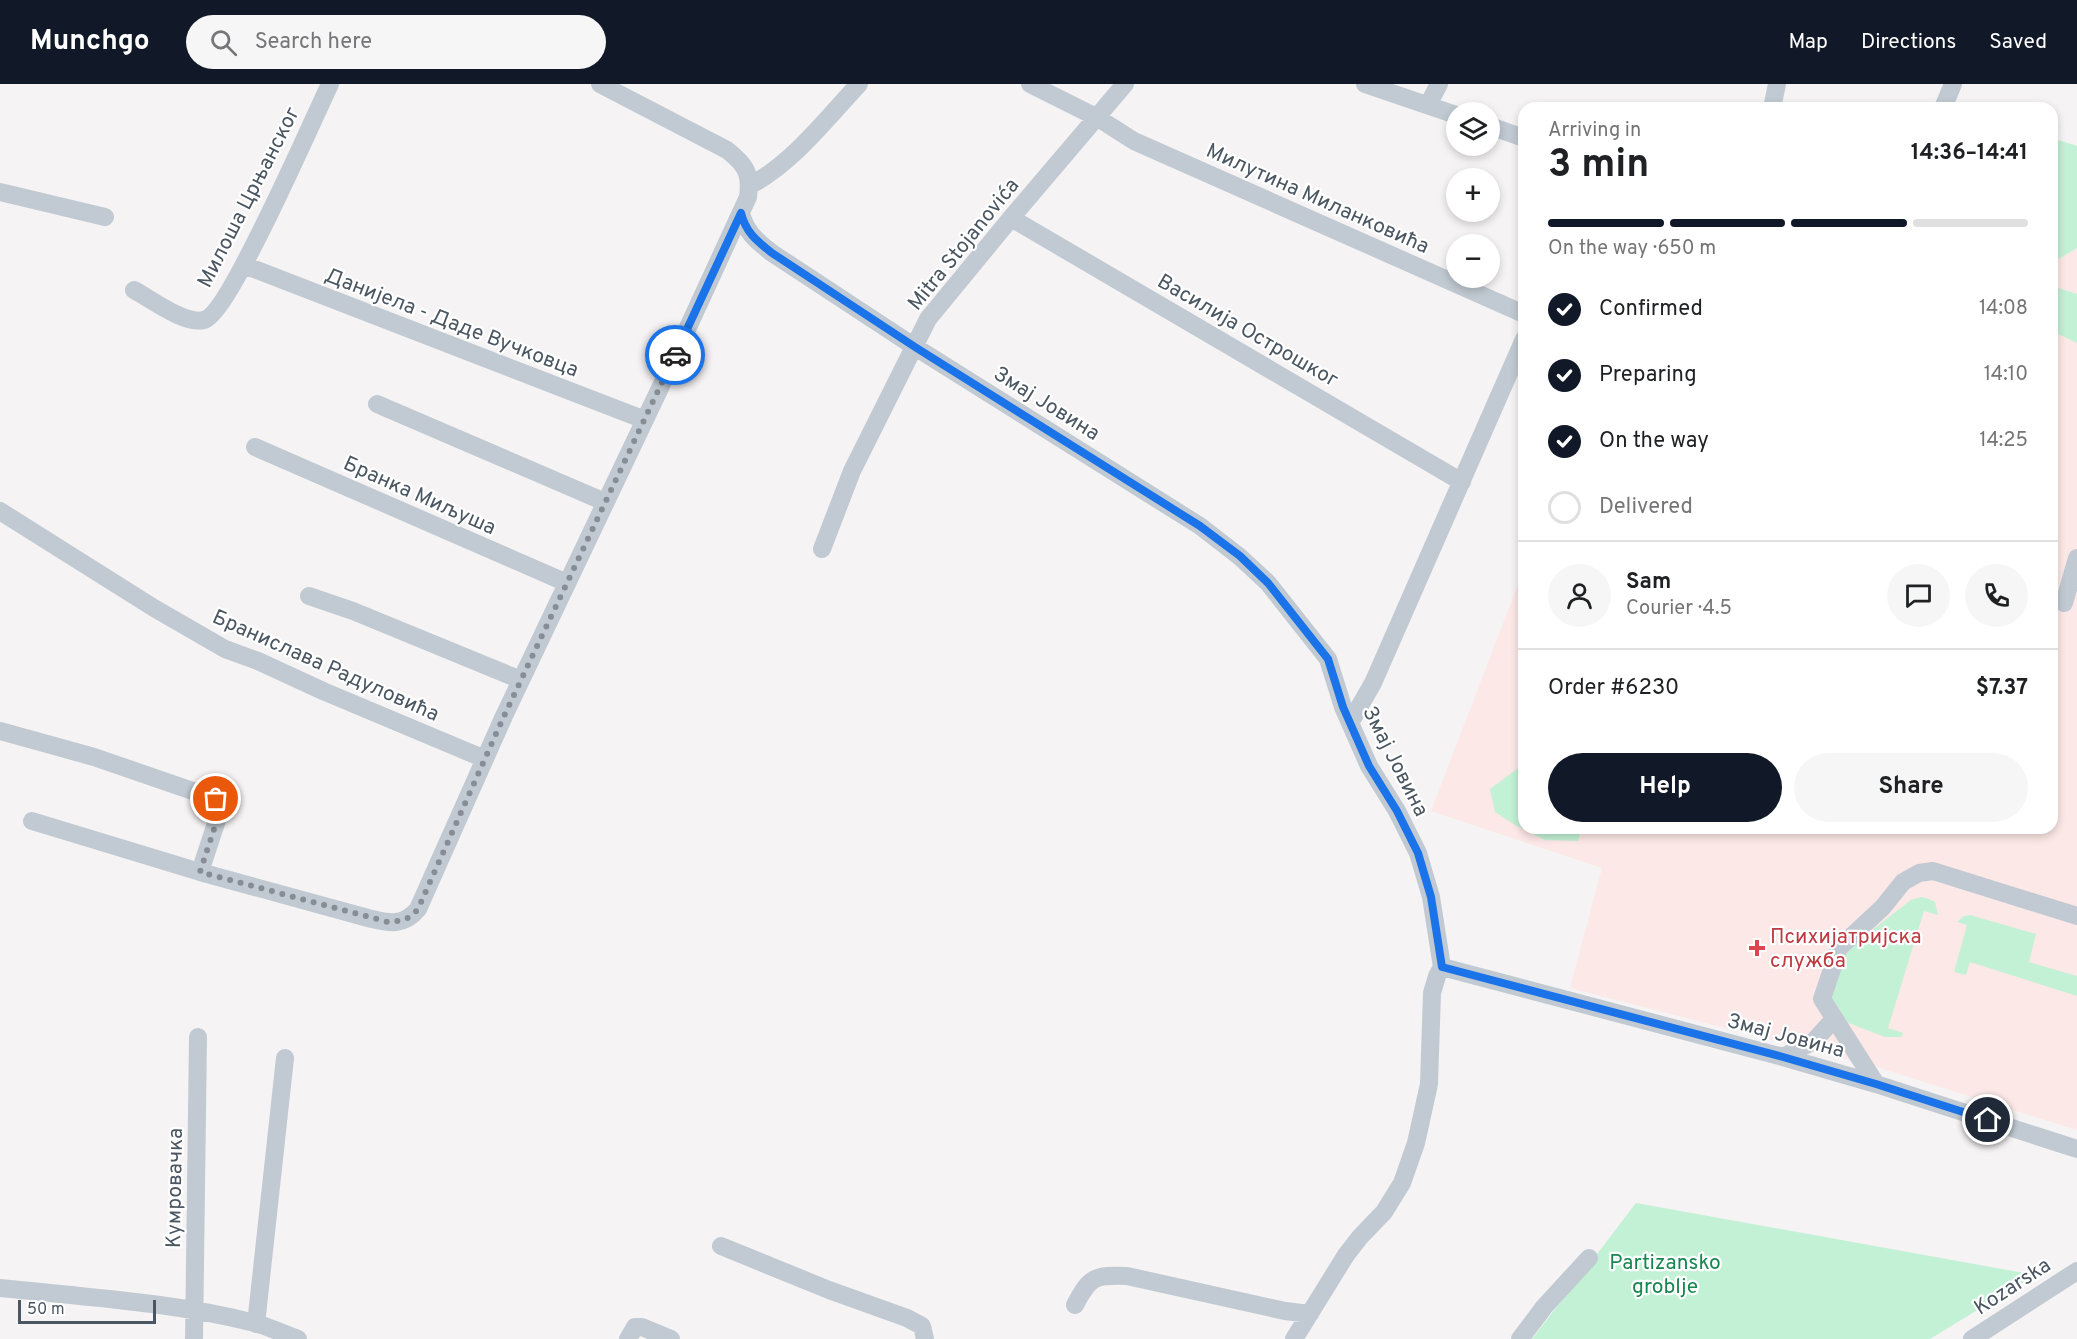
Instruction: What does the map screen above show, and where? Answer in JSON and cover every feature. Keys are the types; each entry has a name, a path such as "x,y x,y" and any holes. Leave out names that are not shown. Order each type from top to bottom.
{"street":[{"name":"Милоша Црњанског","path":"134,290 183,318 198,321 208,319 244,265 330,84"},
{"path":"32,821 200,872 388,922 402,921 411,917 418,909 521,680 748,197 747,171 742,162 727,150 600,84"},
{"path":"749,186 765,178 784,163 859,84"},
{"name":"Милутина Миланковића","path":"1030,84 1098,117 1134,141 1518,311"},
{"name":"Mitra Stojanovića","path":"822,549 852,471 928,320 1125,84"},
{"path":"1365,84 1446,111"},
{"path":"1428,105 1439,84"},
{"path":"1773,102 1777,84"},
{"path":"1945,102 1953,84"},
{"path":"1500,130 1518,136"},
{"path":"0,192 105,217"},
{"name":"Змај Јовина","path":"741,213 744,226 753,239 915,347 1200,526 1240,556 1268,583 1328,659 1350,723 1369,766 1397,811 1418,853 1431,897 1442,967 1783,1057 1876,1084 2077,1149"},
{"name":"Василија Острошког","path":"1011,218 1462,482"},
{"name":"Данијела - Даде Вучковца","path":"244,265 645,420"},
{"path":"1350,723 1373,683 1518,353"},
{"path":"377,404 605,502"},
{"name":"Бранка Миљуша","path":"255,447 567,584"},
{"name":"Бранислава Радуловића","path":"0,511 154,608 225,649 258,661 485,759"},
{"path":"2064,603 2077,558"},
{"path":"309,596 353,611 521,680"},
{"path":"0,731 94,757 216,799 220,811 200,872"},
{"path":"1876,1084 1822,999 1839,948 1883,907 1903,882 1919,873 1933,871 2077,916"},
{"path":"1294,1339 1346,1255 1384,1212 1402,1183 1416,1143 1429,1084 1432,993 1442,967"},
{"path":"1783,1057 1814,1041 1834,1019"},
{"name":"Кумровачка","path":"194,1339 198,1037"},
{"path":"256,1324 285,1058"},
{"path":"721,1246 850,1298 907,1318 922,1326 925,1339"},
{"path":"1520,1339 1544,1307 1589,1258"},
{"path":"1075,1305 1085,1285 1102,1275 1127,1276 1284,1311 1310,1314"},
{"name":"Kozarska","path":"1972,1339 2074,1279"},
{"path":"0,1288 150,1303 256,1324 298,1339"},
{"path":"628,1339 635,1328 642,1327 671,1339"}],"shaded area":[{"path":"2077,248 2077,1130 1880,1068 1570,988 1602,868 1431,811 1518,585 1518,834 2058,834 2058,259"}],"green space":[{"path":"2058,140 2077,146 2077,248 2058,259"},
{"path":"2058,288 2077,294 2077,343 2058,334"},
{"path":"1518,768 1518,826 1495,812 1490,789"},
{"path":"1533,834 1580,834 1578,841 1545,840"},
{"path":"1921,897 1935,902 1938,915 1924,911 1888,1028 1903,1033 1901,1037 1885,1037 1830,1016 1827,1013 1845,955 1854,944 1911,900"},
{"path":"1970,915 2036,934 2029,962 2077,976 2077,996 1970,962 1966,975 1954,972 1967,925 1957,922 1964,916"},
{"name":"Partizansko groblje","path":"1636,1203 2035,1275 1930,1339 1532,1339"}],"way so far":[{"path":"216,799 220,811 200,872 368,918 388,922 402,921 411,917 418,909 504,716 675,355"}],"place":[{"name":"Психијатријска служба","path":"1757,948"}],"route":[{"path":"675,355 741,213 744,226 753,239 772,253 915,347 1200,526 1240,556 1268,583 1328,659 1343,707 1369,766 1397,811 1418,853 1431,897 1442,967 1783,1057 1988,1120"}]}
